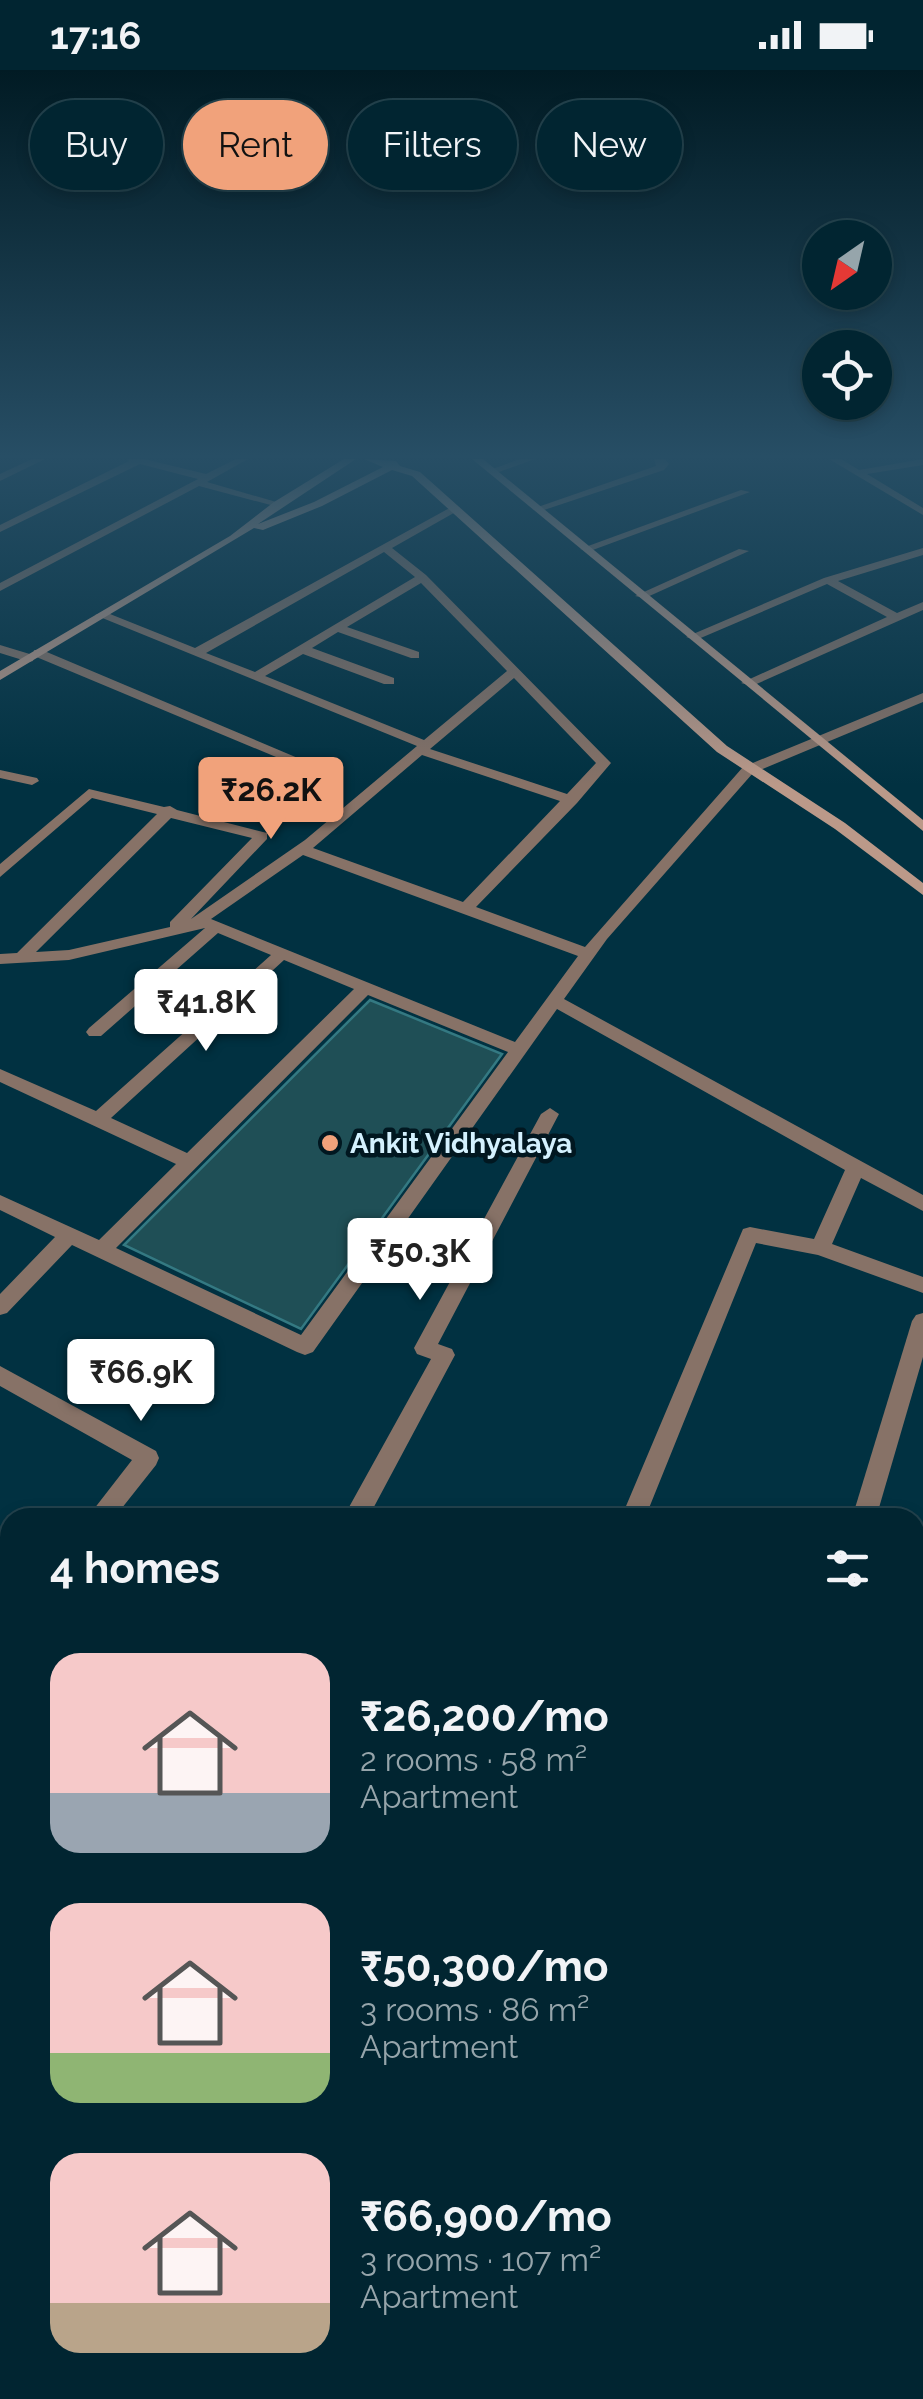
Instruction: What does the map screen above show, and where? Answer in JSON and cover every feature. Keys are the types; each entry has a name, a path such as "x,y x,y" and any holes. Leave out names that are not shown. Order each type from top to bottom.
{"street":[{"path":"0,588 39,568"},
{"path":"0,676 183,568"},
{"path":"196,653 350,568"},
{"path":"410,568 604,763 465,909"},
{"path":"522,568 748,770 840,826 923,890"},
{"path":"608,568 923,827"},
{"path":"642,596 706,568"},
{"path":"692,637 828,580 870,568"},
{"path":"0,572 20,578"},
{"path":"255,677 422,577"},
{"path":"828,580 896,617"},
{"path":"747,683 923,606"},
{"path":"101,615 423,748 572,800"},
{"path":"338,628 415,655"},
{"path":"302,648 389,680"},
{"path":"0,649 33,656 306,764"},
{"path":"95,1032 208,923 514,671"},
{"path":"0,1202 305,1346 589,954 748,770 923,697"},
{"path":"0,774 32,780"},
{"path":"0,872 89,793 170,810 262,836 168,933"},
{"path":"21,958 170,810"},
{"path":"302,849 589,954"},
{"path":"0,959 70,956 208,923 519,1050"},
{"path":"98,1120 282,953"},
{"path":"102,1250 366,987"},
{"path":"554,1001 923,1204"},
{"path":"0,1074 190,1162"},
{"path":"361,1508 444,1355 426,1348 550,1114"},
{"path":"820,1248 856,1167"},
{"path":"0,1307 68,1234"},
{"path":"637,1508 750,1234 820,1248 923,1285"},
{"path":"867,1508 923,1321"},
{"path":"0,1375 148,1458 107,1508"}],"building":[{"name":"Ankit Vidhyalaya","path":"370,1000 502,1054 301,1329 124,1245"}],"place":[{"name":"Ankit Vidhyalaya","path":"330,1143"}]}
